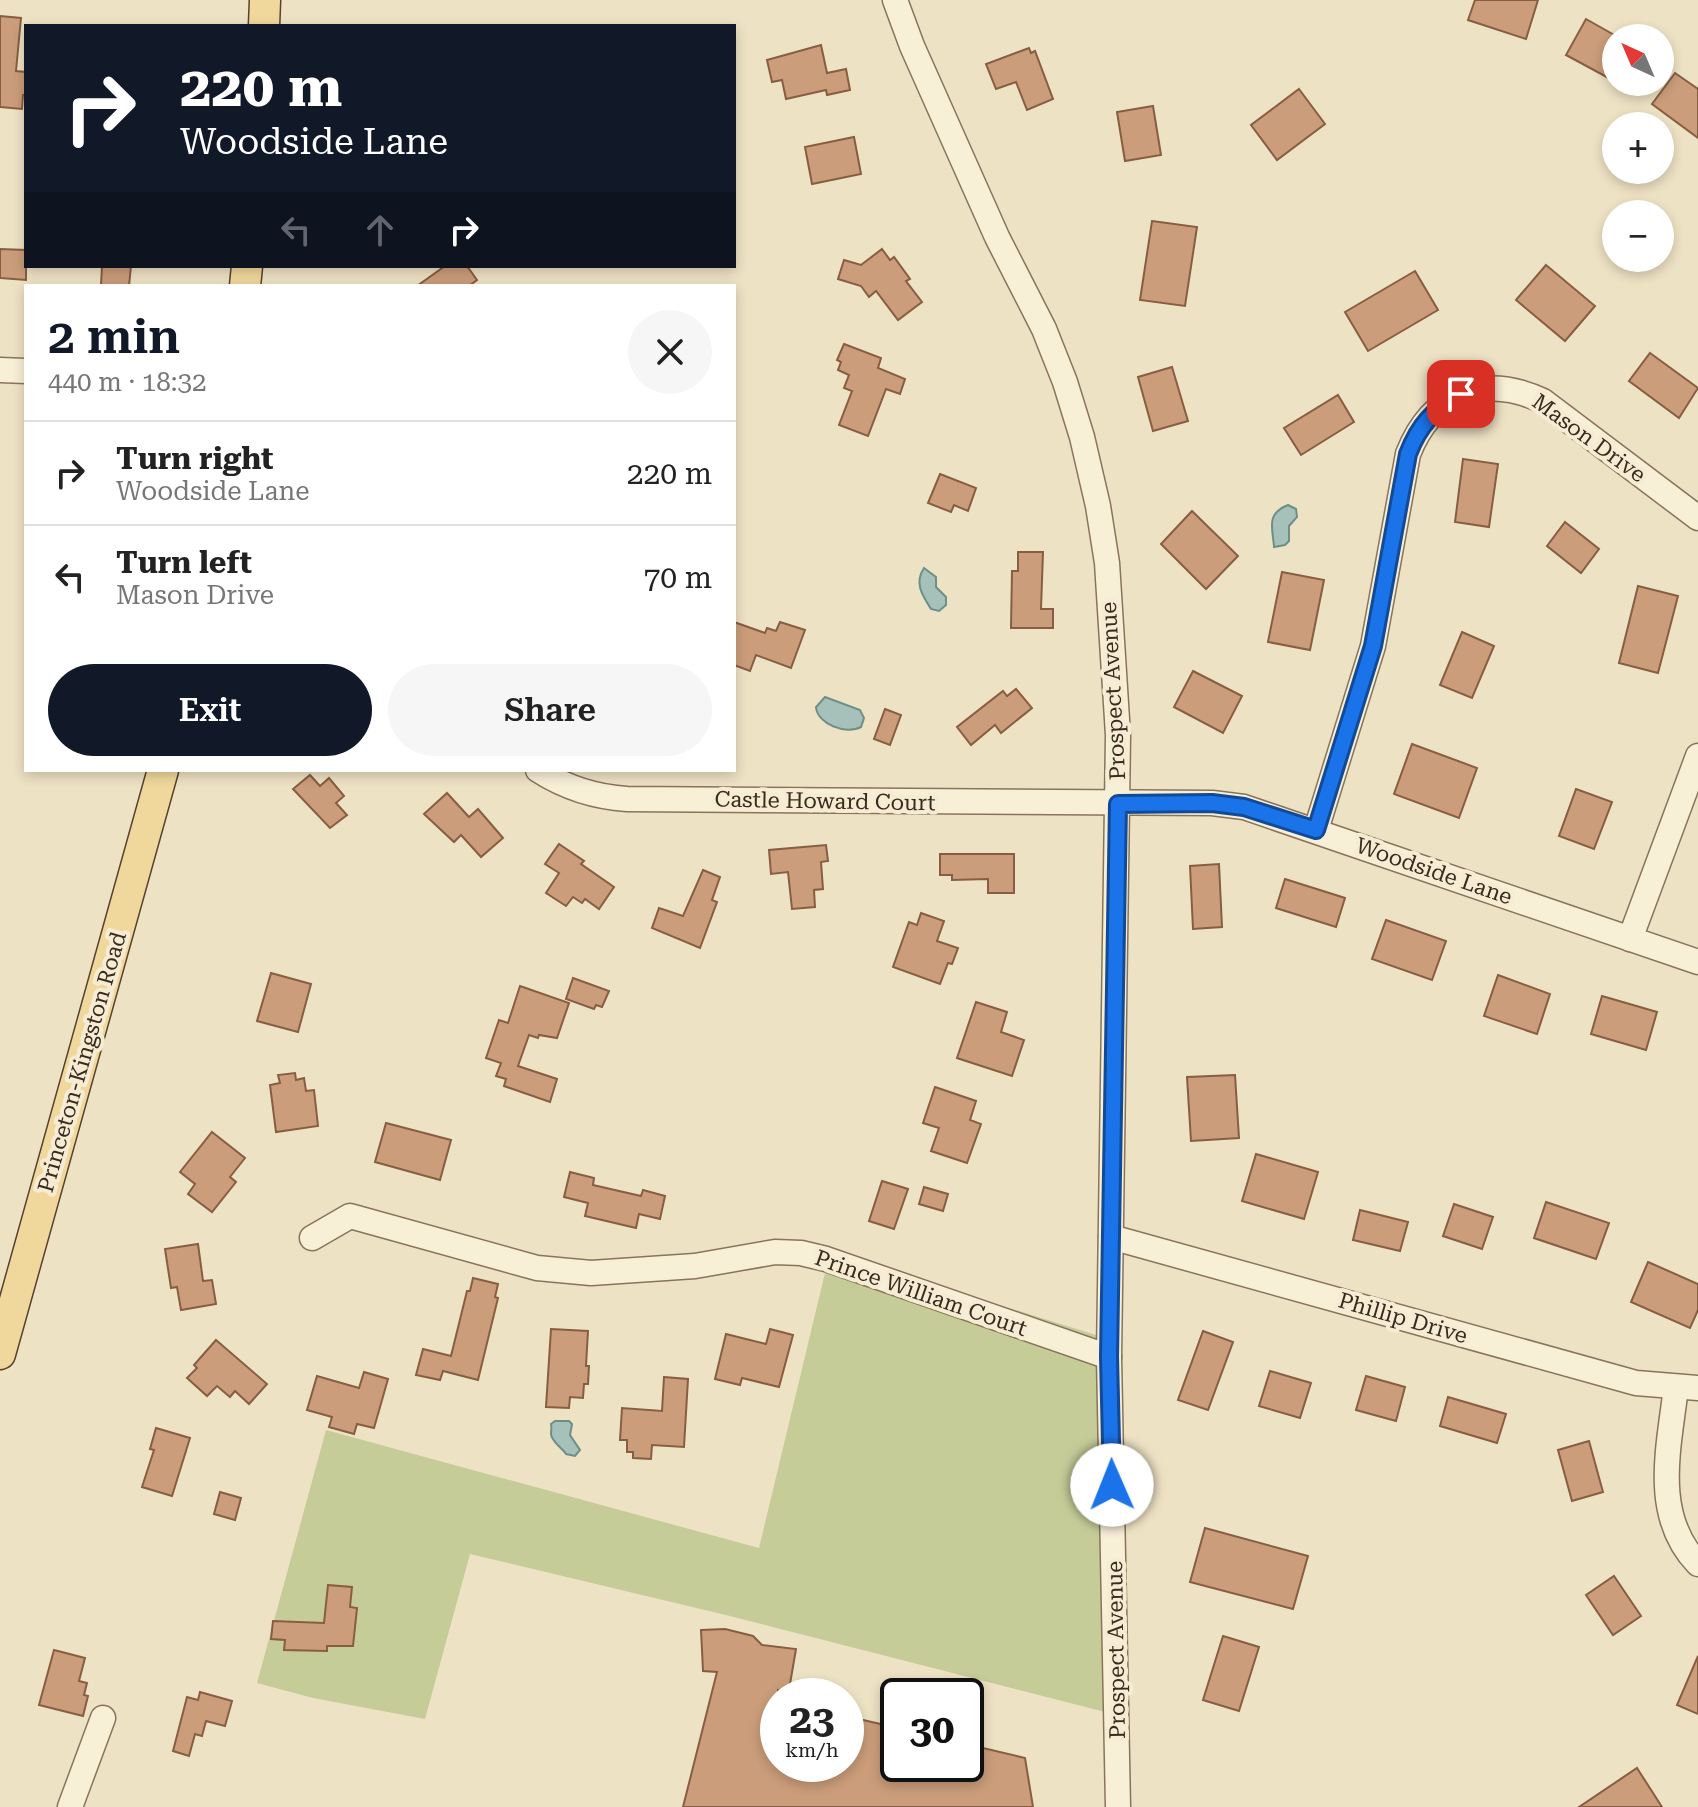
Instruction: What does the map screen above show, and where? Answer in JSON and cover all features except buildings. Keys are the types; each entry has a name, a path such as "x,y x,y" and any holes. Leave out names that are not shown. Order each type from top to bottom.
{"main road":[{"path":"264,24 265,0"},
{"name":"Princeton-Kingston Road","path":"0,1354 162,772"}],"street":[{"name":"Prospect Avenue","path":"895,0 912,46 991,224 1044,329 1065,382 1082,437 1107,563 1118,735 1109,1357 1118,1807"},
{"path":"0,370 24,371"},
{"name":"Mason Drive","path":"1316,830 1373,646 1408,454 1427,418 1443,404 1461,394 1480,389 1502,388 1524,392 1543,401 1698,518"},
{"path":"1630,939 1698,756"},
{"name":"Castle Howard Court","path":"541,772 584,792 627,799 1118,804"},
{"name":"Woodside Lane","path":"1118,804 1223,804 1244,807 1698,962"},
{"name":"Prince William Court","path":"312,1238 350,1216 537,1268 591,1273 695,1266 775,1252 801,1253 1109,1357"},
{"name":"Phillip Drive","path":"1111,1237 1636,1383 1687,1388"},
{"path":"1687,1388 1666,1484 1668,1508 1675,1531 1698,1564"},
{"path":"70,1807 103,1718"}],"green space":[{"path":"830,1252 1112,1340 1125,1717 984,1681 984,1678 972,1678 470,1554 425,1719 313,1698 257,1683 326,1430 759,1548"}],"water":[{"path":"1288,505 1296,509 1297,517 1289,526 1289,541 1274,547 1273,517"},
{"path":"924,568 936,577 936,587 946,597 946,605 939,611 931,609 920,589"},
{"path":"825,697 860,710 864,718 861,727 840,729 821,718 816,707"},
{"path":"569,1421 572,1424 570,1435 580,1450 575,1456 566,1454 553,1439 551,1424"}],"route":[{"path":"1112,1485 1109,1357 1118,804 1212,803 1244,807 1316,830 1373,646 1408,454 1427,418 1461,394"}]}
